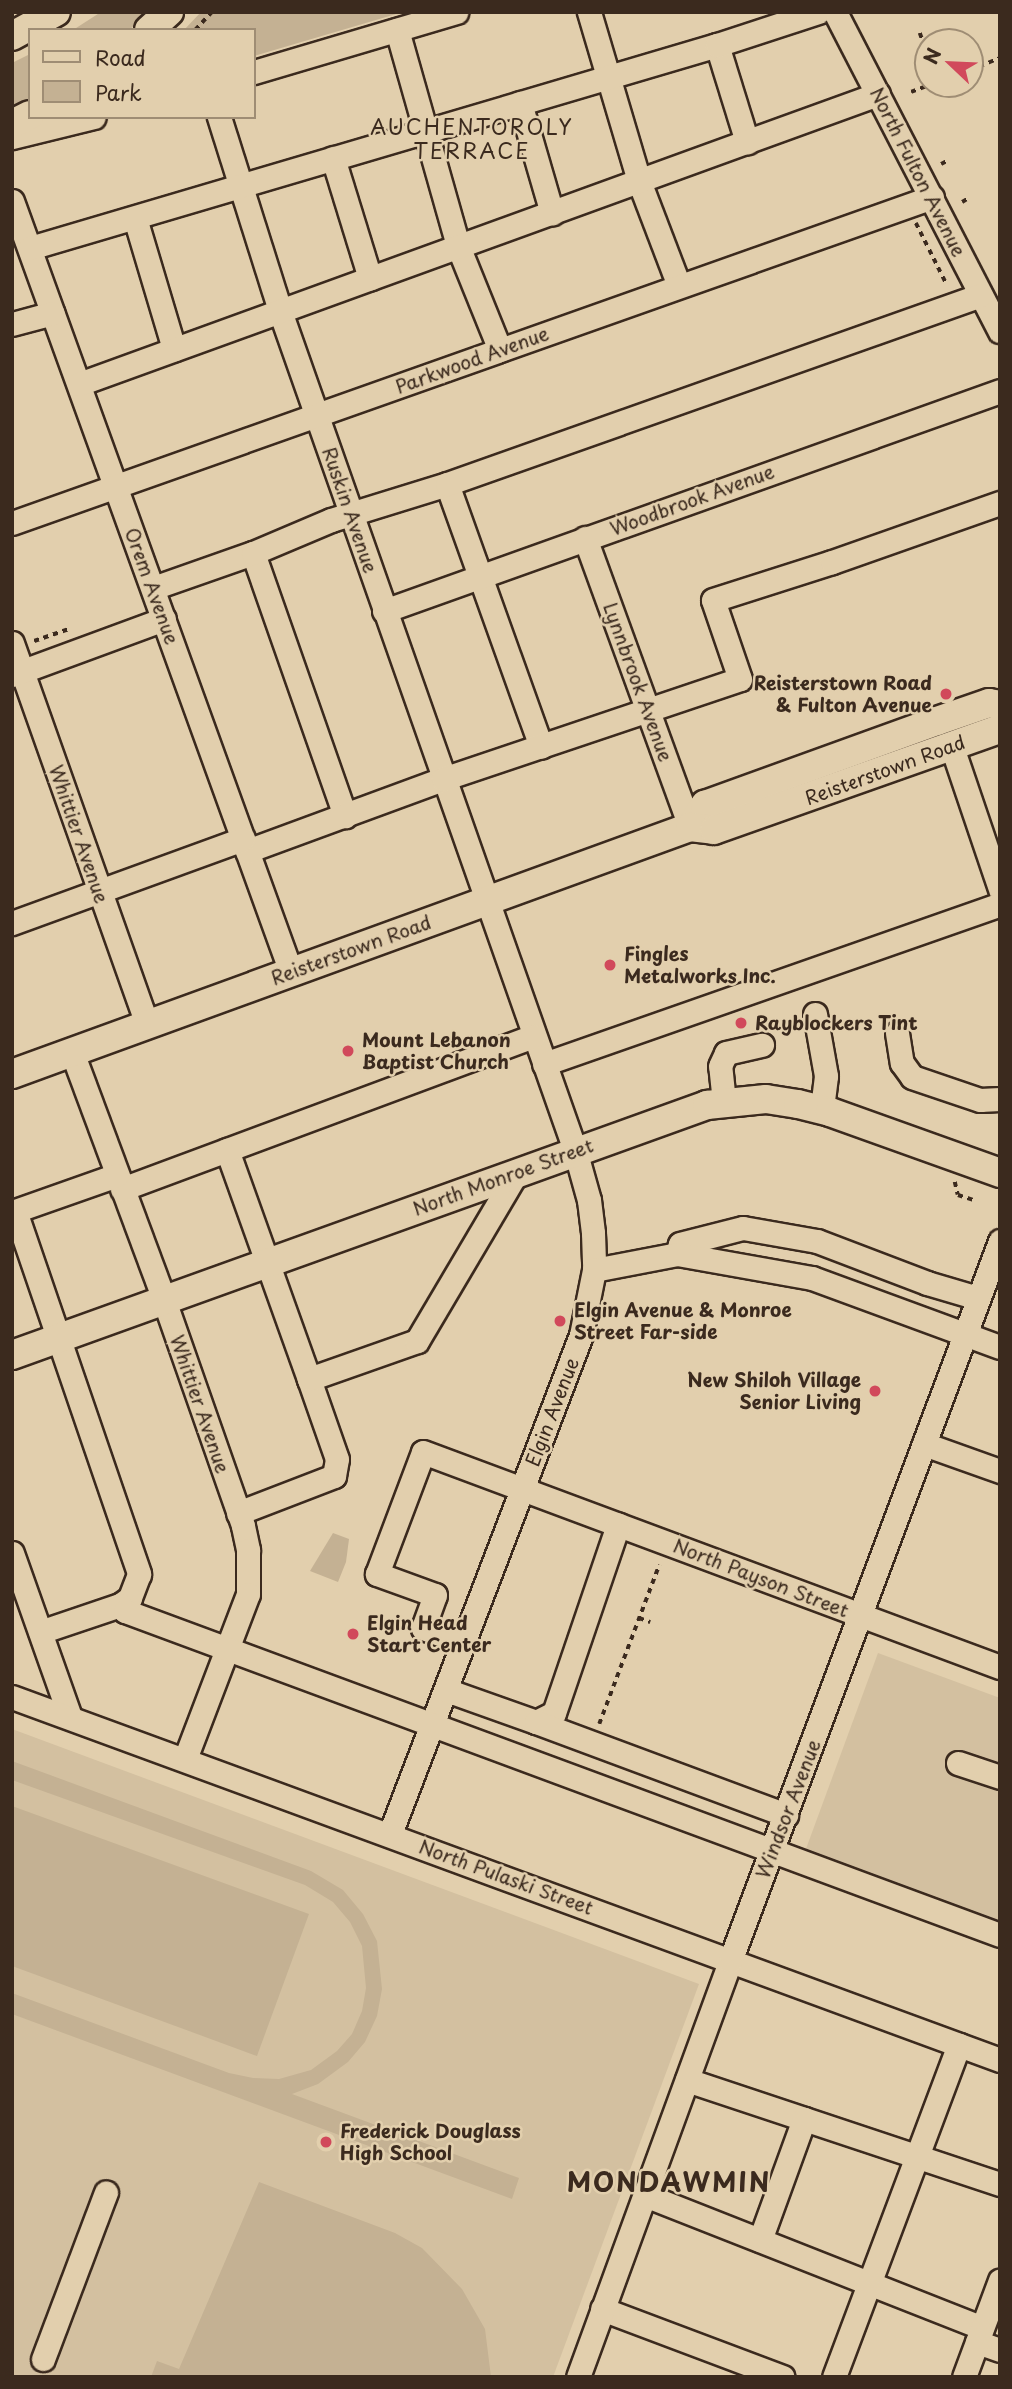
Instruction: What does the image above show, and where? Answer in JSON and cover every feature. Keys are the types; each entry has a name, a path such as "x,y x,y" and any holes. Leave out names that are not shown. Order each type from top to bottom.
{"main road":[{"path":"12,36 56,12"},
{"path":"151,28 169,12"},
{"path":"12,124 28,116"},
{"name":"Reisterstown Road","path":"690,827 705,805 989,704 1000,705"},
{"name":"Reisterstown Road","path":"12,1074 690,827 714,830 1000,729"},
{"name":"North Monroe Street","path":"12,1355 575,1150 724,1102 766,1099 822,1109 1000,1173"}],"street":[{"path":"256,71 456,12"},
{"path":"589,12 639,181 679,286"},
{"path":"30,248 608,78 818,12"},
{"name":"North Fulton Avenue","path":"835,12 999,327"},
{"path":"397,30 458,246 500,350"},
{"path":"717,45 747,142"},
{"path":"79,384 878,94"},
{"path":"520,103 552,212"},
{"path":"12,137 86,119"},
{"name":"Ruskin Avenue","path":"220,119 280,311 485,901"},
{"path":"332,158 370,278"},
{"name":"Parkwood Avenue","path":"12,523 932,197"},
{"name":"Orem Avenue","path":"12,201 291,972"},
{"path":"135,218 174,349"},
{"path":"153,588 253,553 352,513 447,484 981,295"},
{"path":"12,324 53,313"},
{"name":"Woodbrook Avenue","path":"384,611 1000,391"},
{"path":"447,484 541,747"},
{"path":"12,923 245,845 345,816 443,779 740,679 713,600 832,562 1000,503"},
{"name":"Lynnbrook Avenue","path":"585,538 690,827"},
{"path":"253,553 345,816"},
{"path":"17,673 164,619"},
{"name":"Whittier Avenue","path":"12,643 17,673 100,892 146,1025"},
{"path":"952,747 1000,889"},
{"name":"Elgin Avenue","path":"390,1834 581,1335 594,1270 589,1200 575,1150 485,901"},
{"path":"544,1064 1000,904"},
{"path":"815,1014 826,1076 822,1109"},
{"path":"897,1033 902,1063 912,1077 980,1100 1000,1099"},
{"path":"40,1632 120,1605 130,1598 139,1574 13,1212 227,1150 534,1036"},
{"path":"724,1102 720,1066 726,1053 762,1045"},
{"name":"Whittier Avenue","path":"72,1052 164,1300 238,1513 250,1568 248,1594 185,1759"},
{"path":"227,1150 337,1460 334,1476 238,1513"},
{"path":"309,1379 417,1342 517,1172"},
{"path":"677,1254 680,1244 743,1228 817,1241 927,1283 978,1298"},
{"name":"Windsor Avenue","path":"578,2377 730,1961 1000,1241"},
{"path":"594,1270 677,1254 812,1278 1000,1347"},
{"path":"924,1444 1000,1472"},
{"name":"North Payson Street","path":"464,1643 423,1628 435,1595 377,1574 423,1452 1000,1667"},
{"path":"536,1722 554,1713 618,1525"},
{"path":"12,1553 70,1717"},
{"path":"120,1605 125,1611 228,1646 772,1852 1000,1935"},
{"path":"446,1690 786,1815"},
{"name":"North Pulaski Street","path":"12,1696 1000,2060"},
{"path":"958,1763 1000,1777"},
{"path":"834,2377 960,2045"},
{"path":"687,2080 1000,2184"},
{"path":"760,2240 804,2119"},
{"path":"43,2358 106,2192"},
{"path":"645,2195 870,2284 980,2335 1000,2350"},
{"path":"964,2377 1000,2280"},
{"path":"602,2309 783,2377"}],"path":[{"path":"197,28 212,12"},
{"path":"941,164 947,161"},
{"path":"962,202 967,199"},
{"path":"910,223 918,224 953,297"},
{"path":"955,1182 958,1195 973,1200"},
{"path":"598,1726 659,1565"},
{"path":"639,1618 650,1622"}],"shaded area":[{"path":"878,1653 1000,1698 1000,1921 997,1928 803,1857"},
{"name":"Frederick Douglass High School","path":"12,1729 699,1984 553,2377 12,2377"}],"green space":[{"path":"101,12 150,12 131,28 76,28"},
{"path":"201,12 403,12 256,55 256,28 186,28"},
{"path":"28,55 28,101 12,110 12,63"},
{"path":"333,1533 349,1539 346,1562 338,1582 310,1571"},
{"path":"12,1761 311,1871 343,1890 363,1914 377,1941 382,1989 377,2016 365,2042 348,2062 318,2084 292,2094 519,2178 512,2199 12,2014 12,1993 229,2073 253,2078 279,2079 311,2070 337,2051 352,2034 362,2011 366,1988 362,1946 350,1922 333,1902 305,1885 12,1780"},
{"path":"12,1806 309,1914 257,2056 12,1966"},
{"path":"259,2182 395,2233 422,2248 462,2289 485,2329 491,2377 151,2377 157,2361 179,2369"}],"place":[{"name":"Reisterstown Road & Fulton Avenue","path":"946,694"},
{"name":"Fingles Metalworks Inc.","path":"610,965"},
{"name":"Rayblockers Tint","path":"741,1023"},
{"name":"Mount Lebanon Baptist Church","path":"348,1051"},
{"name":"Elgin Avenue & Monroe Street Far-side","path":"560,1321"},
{"name":"New Shiloh Village Senior Living","path":"875,1391"},
{"name":"Elgin Head Start Center","path":"353,1634"},
{"name":"Frederick Douglass High School","path":"326,2142"}],"district":[{"name":"AUCHENTOROLY TERRACE","path":"472,138"},
{"name":"MONDAWMIN","path":"669,2182"}]}
